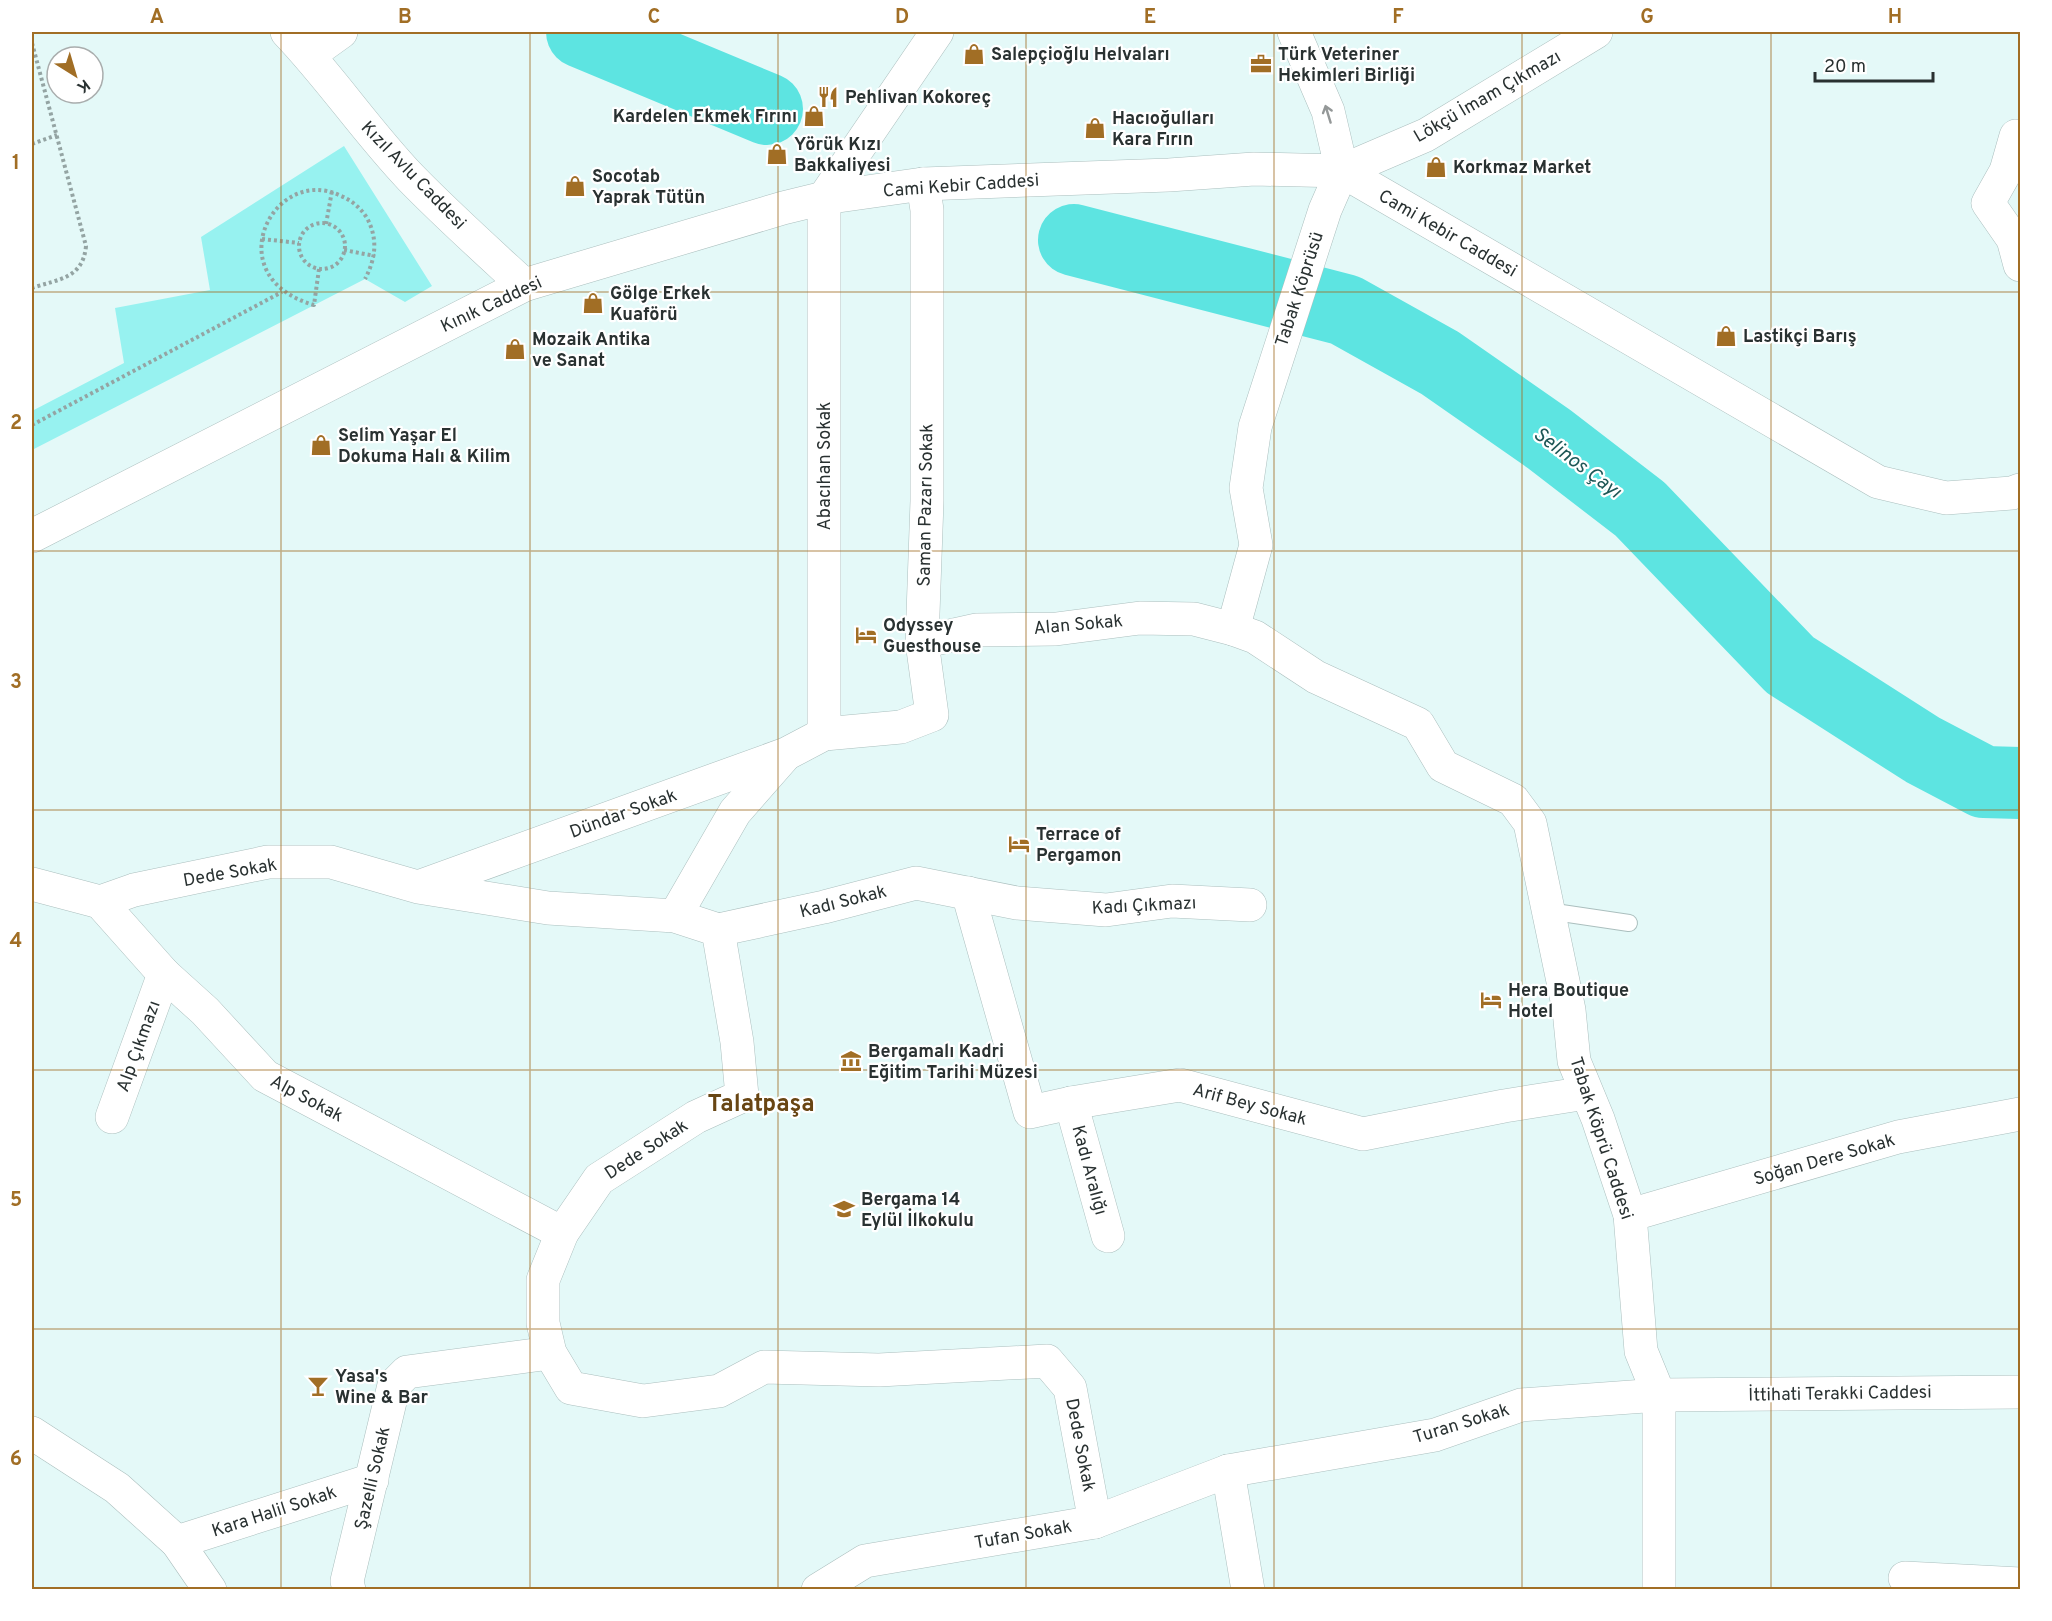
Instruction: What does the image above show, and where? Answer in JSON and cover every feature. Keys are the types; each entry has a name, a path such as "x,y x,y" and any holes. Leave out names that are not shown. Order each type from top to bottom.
{"street":[{"path":"298,43 341,32"},
{"path":"824,198 937,32"},
{"name":"Lökçü İmam Çıkmazı","path":"1342,171 1426,135 1596,32"},
{"path":"1299,35 1328,111 1342,171"},
{"name":"Kızıl Avlu Caddesi","path":"298,43 366,127 412,178 524,285"},
{"path":"2016,136 2006,171 1988,203 2013,239 2020,265"},
{"name":"Cami Kebir Caddesi","path":"824,198 923,184 1169,175 1254,169 1342,171 1878,482 1946,498 2012,493 2020,490"},
{"name":"Tabak Köprüsü","path":"1233,629 1256,545 1246,488 1255,427 1325,210 1342,171"},
{"name":"Saman Pazarı Sokak","path":"824,734 901,727 932,715 922,642 927,420 927,210 923,184"},
{"name":"Kınık Caddesi","path":"32,536 524,285 824,198"},
{"name":"Abacıhan Sokak","path":"824,198 824,734"},
{"name":"Alan Sokak","path":"922,642 976,630 1056,629 1140,618 1194,619 1233,629"},
{"name":"Tabak Köprü Caddesi","path":"1233,629 1255,637 1316,677 1419,724 1443,766 1513,800 1530,823 1569,1010 1574,1061 1598,1119 1630,1215 1641,1351 1659,1395"},
{"name":"Dündar Sokak","path":"418,887 786,754 824,734"},
{"path":"675,916 735,812 786,754"},
{"name":"Dede Sokak","path":"100,902 134,890 268,862 331,862 418,887 548,908 675,916 718,930 737,1042 742,1096 696,1117 599,1179 562,1233 543,1280 543,1323 550,1353 571,1388 643,1401 719,1390 764,1367 879,1370 1047,1361 1070,1388 1095,1522"},
{"name":"Kadı Sokak","path":"718,930 825,907 916,883 968,893"},
{"path":"32,884 100,902"},
{"name":"Kadı Çıkmazı","path":"968,893 1017,903 1106,910 1172,901 1250,905"},
{"name":"Arif Bey Sokak","path":"968,893 1030,1112 1180,1085 1363,1134 1504,1106 1586,1093"},
{"name":"Alp Sokak","path":"100,902 164,974 205,1011 265,1077 562,1233"},
{"name":"Alp Çıkmazı","path":"112,1118 164,974"},
{"name":"Kadı Aralığı","path":"1071,1103 1108,1236"},
{"name":"Soğan Dere Sokak","path":"1630,1215 1898,1137 2020,1114"},
{"name":"Şazelli Sokak","path":"349,1590 347,1581 394,1385 407,1372 550,1353"},
{"name":"İttihati Terakki Caddesi","path":"1659,1395 2020,1392"},
{"path":"1659,1395 1659,1590"},
{"name":"Turan Sokak","path":"1228,1471 1435,1435 1521,1405 1659,1395"},
{"path":"32,1433 117,1488 177,1542 210,1590"},
{"path":"1228,1471 1248,1590"},
{"name":"Tufan Sokak","path":"818,1590 865,1561 1095,1522 1228,1471"},
{"name":"Kara Halil Sokak","path":"177,1542 372,1480"},
{"path":"1905,1578 2020,1584"}],"lane":[{"path":"1548,911 1629,923"}],"path":[{"path":"32,43 86,246 82,264 68,277 32,288"},
{"path":"32,144 57,135"},
{"path":"319,269 314,305 297,301 282,292 268,276 262,258 261,239 267,221 279,206 295,195 313,190 332,191 349,199 363,211 372,228 375,256 365,279"},
{"path":"326,224 332,191"},
{"path":"319,224 326,224 333,226 342,236 344,250 338,262 326,269 319,269 306,263 299,250 299,243 305,230 319,224"},
{"path":"261,239 299,243"},
{"path":"344,250 375,256"},
{"path":"32,425 282,292"}],"shaded area":[{"path":"344,146 432,286 405,302 365,279 32,450 32,411 124,363 115,308 210,290 201,237"}],"waterway":[{"name":"Selinos Çayı","path":"582,32 767,109"},
{"name":"Selinos Çayı","path":"1074,240 1345,310 1440,363 1549,439 1640,509 1790,665 1923,750 1984,782 2020,783"}],"place":[{"name":"Salepçioğlu Helvaları","path":"974,54"},
{"name":"Türk Veteriner Hekimleri Birliği","path":"1261,64"},
{"name":"Pehlivan Kokoreç","path":"828,97"},
{"name":"Kardelen Ekmek Fırını","path":"814,116"},
{"name":"Hacıoğulları Kara Fırın","path":"1095,128"},
{"name":"Yörük Kızı Bakkaliyesi","path":"777,154"},
{"name":"Korkmaz Market","path":"1436,167"},
{"name":"Socotab Yaprak Tütün","path":"575,186"},
{"name":"Gölge Erkek Kuaförü","path":"593,303"},
{"name":"Lastikçi Barış","path":"1726,336"},
{"name":"Mozaik Antika ve Sanat","path":"515,349"},
{"name":"Selim Yaşar El Dokuma Halı & Kilim","path":"321,445"},
{"name":"Odyssey Guesthouse","path":"866,635"},
{"name":"Terrace of Pergamon","path":"1019,844"},
{"name":"Hera Boutique Hotel","path":"1491,1000"},
{"name":"Bergamalı Kadri Eğitim Tarihi Müzesi","path":"851,1061"},
{"name":"Bergama 14 Eylül İlkokulu","path":"844,1209"},
{"name":"Yasa's Wine & Bar","path":"318,1386"}],"district":[{"name":"Talatpaşa","path":"761,1103"}]}
